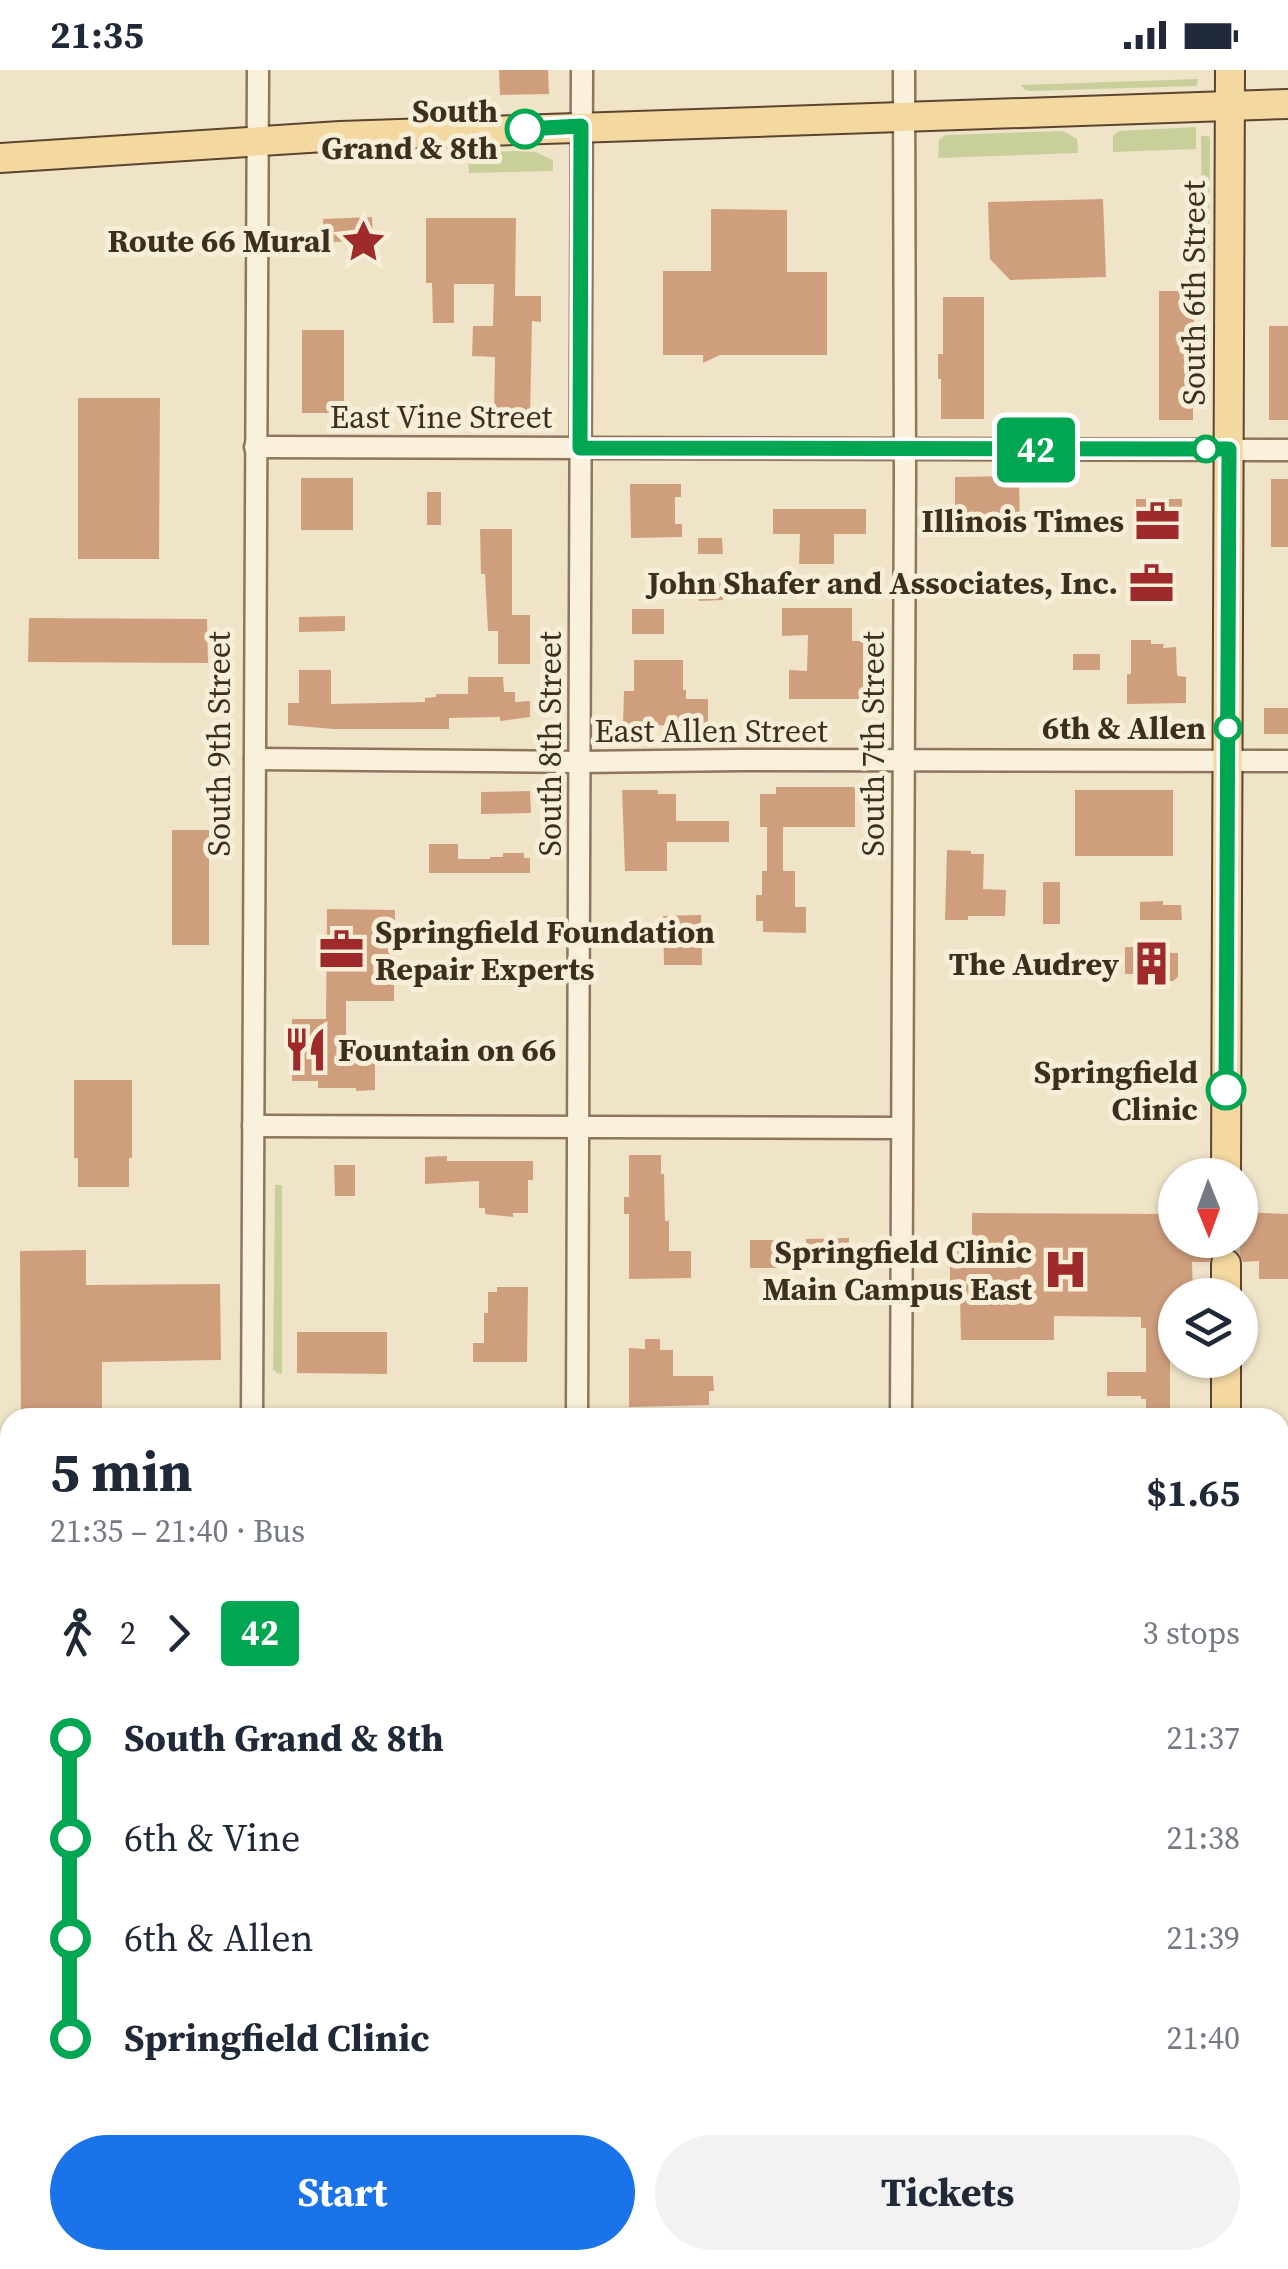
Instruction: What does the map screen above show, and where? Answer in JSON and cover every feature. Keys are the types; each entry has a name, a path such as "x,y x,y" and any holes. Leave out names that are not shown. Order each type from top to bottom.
{"main road":[{"name":"South 6th Street","path":"1226,1158 1230,70"},
{"path":"0,158 581,126 1288,104"},
{"path":"1226,1264 1226,1278"},
{"path":"1226,1378 1226,1408"}],"street":[{"name":"South 9th Street","path":"252,1408 258,70"},
{"name":"South 8th Street","path":"577,1408 582,70"},
{"name":"South 7th Street","path":"901,1408 904,70"},
{"name":"East Vine Street","path":"255,447 1288,450"},
{"name":"East Allen Street","path":"254,759 1288,761"},
{"path":"253,1126 902,1128"}],"green space":[{"path":"1198,79 1197,86 1031,91 1021,85"},
{"path":"1196,127 1196,149 1113,152 1113,136 1119,131"},
{"path":"1063,131 1077,139 1078,153 938,158 939,140 945,135"},
{"path":"1201,136 1209,136 1210,140 1209,248 1202,256"},
{"path":"535,152 553,160 553,171 469,173 471,153"},
{"path":"275,1185 282,1185 282,1374 273,1369"}],"building":[{"path":"499,70 548,70 549,94 500,95"},
{"path":"1103,199 1106,277 1010,280 990,259 988,202"},
{"path":"711,209 787,210 787,272 827,272 827,355 720,355 703,363 703,355 663,355 663,271 711,271"},
{"path":"372,217 373,241 324,242 323,219"},
{"path":"426,218 516,218 515,296 541,296 541,322 532,321 530,416 494,415 495,357 472,356 473,326 493,326 494,284 454,284 454,323 433,323 432,283 426,283"},
{"path":"1159,291 1194,291 1197,371 1193,371 1193,420 1159,420"},
{"path":"943,297 984,297 984,419 941,419 938,354 943,354"},
{"path":"1269,326 1288,326 1288,420 1269,420"},
{"path":"302,330 344,330 344,413 302,413"},
{"path":"78,398 160,398 159,559 78,559"},
{"path":"1019,476 1020,532 955,533 955,477"},
{"path":"301,478 353,478 353,530 301,530"},
{"path":"1271,479 1288,479 1288,547 1271,547"},
{"path":"630,484 681,484 681,497 675,497 675,524 682,524 682,537 631,538"},
{"path":"427,492 441,492 441,525 427,525"},
{"path":"1136,499 1182,499 1182,538 1155,542 1155,538 1132,538 1132,508 1136,508"},
{"path":"773,509 866,509 866,534 834,534 834,564 799,564 800,534 773,534"},
{"path":"480,529 512,529 512,615 530,615 530,664 498,664 498,631 488,631"},
{"path":"698,538 722,538 723,554 698,554"},
{"path":"1127,571 1177,571 1177,596 1127,595"},
{"path":"723,583 723,600 699,601 698,584"},
{"path":"782,608 852,608 852,641 863,641 863,699 789,699 789,670 807,671 808,635 782,636"},
{"path":"632,609 664,609 664,634 632,634"},
{"path":"345,616 345,631 299,632 299,617"},
{"path":"29,618 207,619 208,663 28,662"},
{"path":"1131,640 1151,640 1151,644 1164,644 1163,648 1176,647 1177,674 1186,677 1186,703 1127,704"},
{"path":"1073,654 1100,654 1100,670 1073,670"},
{"path":"634,660 683,660 686,699 708,699 708,726 623,725 624,691 634,691"},
{"path":"299,670 331,670 331,704 425,702 425,698 436,694 468,694 468,677 503,677 504,692 515,692 515,702 530,701 530,717 500,721 500,717 449,718 449,729 288,725 288,703 299,703"},
{"path":"1264,708 1288,708 1288,734 1264,734"},
{"path":"776,787 855,787 855,827 783,827 783,871 795,871 795,907 806,907 806,933 763,932 763,921 756,921 756,895 762,895 762,871 767,871 767,827 760,827 760,794 776,794"},
{"path":"622,790 676,794 676,821 729,821 729,842 667,842 667,871 625,871"},
{"path":"1075,790 1173,790 1173,856 1075,856"},
{"path":"530,791 531,813 481,814 481,792"},
{"path":"172,830 209,830 209,945 172,945"},
{"path":"429,844 458,844 458,859 524,853 524,858 530,858 530,873 429,873"},
{"path":"947,850 984,854 983,889 1006,890 1005,916 945,920"},
{"path":"1043,882 1060,882 1060,924 1043,924"},
{"path":"1163,901 1163,905 1181,905 1182,920 1140,920 1140,902"},
{"path":"327,909 395,910 394,1001 346,1001 346,1045 375,1045 375,1090 318,1088 318,1081 292,1081 292,1019 326,1019"},
{"path":"701,915 702,965 664,965 663,916"},
{"name":"The Audrey","path":"1125,947 1158,947 1158,953 1178,953 1178,977 1173,981 1142,982 1142,974 1125,974"},
{"path":"74,1080 132,1080 129,1187 78,1187"},
{"path":"629,1155 661,1155 669,1251 691,1251 691,1278 629,1279 629,1214 624,1214 624,1197 629,1197"},
{"path":"447,1156 447,1161 533,1161 533,1180 528,1180 528,1213 513,1213 513,1217 485,1214 485,1208 479,1208 479,1181 425,1184 425,1157"},
{"path":"334,1165 355,1165 355,1196 335,1196"},
{"path":"972,1213 1158,1214 1158,1258 1211,1258 1209,1262 1192,1262 1192,1278 1158,1278 1158,1378 1170,1378 1170,1408 1146,1408 1146,1399 1141,1396 1107,1396 1107,1372 1146,1372 1146,1328 1141,1328 1141,1317 1054,1316 1054,1340 961,1340 960,1297 950,1296 950,1254 956,1253 957,1240 972,1239"},
{"path":"1258,1213 1288,1214 1288,1279 1259,1279 1259,1261 1243,1262 1241,1258 1258,1258"},
{"path":"849,1238 849,1264 806,1263 806,1239"},
{"path":"750,1240 777,1240 777,1268 750,1268"},
{"path":"86,1250 86,1285 220,1284 221,1360 102,1362 102,1408 21,1408 20,1251"},
{"path":"497,1287 528,1287 527,1362 473,1362 473,1343 484,1343 488,1292 497,1292"},
{"path":"297,1332 387,1332 387,1374 297,1373"},
{"path":"645,1339 660,1339 660,1350 673,1350 673,1376 713,1376 714,1391 709,1391 709,1405 629,1407 629,1348 645,1349"}],"tunnel":[{"path":"1226,1258 1226,1264"}],"bus line":[{"name":"42","path":"525,129 581,126 580,448 1229,449 1226,1090"}],"place":[{"name":"South Grand & 8th","path":"525,129"},
{"name":"Route 66 Mural","path":"364,241"},
{"name":"Illinois Times","path":"1157,521"},
{"name":"John Shafer and Associates, Inc.","path":"1151,583"},
{"name":"6th & Allen","path":"1228,728"},
{"name":"Springfield Foundation Repair Experts","path":"342,950"},
{"name":"The Audrey","path":"1152,964"},
{"name":"Fountain on 66","path":"305,1050"},
{"name":"Springfield Clinic","path":"1226,1090"},
{"name":"Springfield Clinic Main Campus East","path":"1065,1270"}]}
